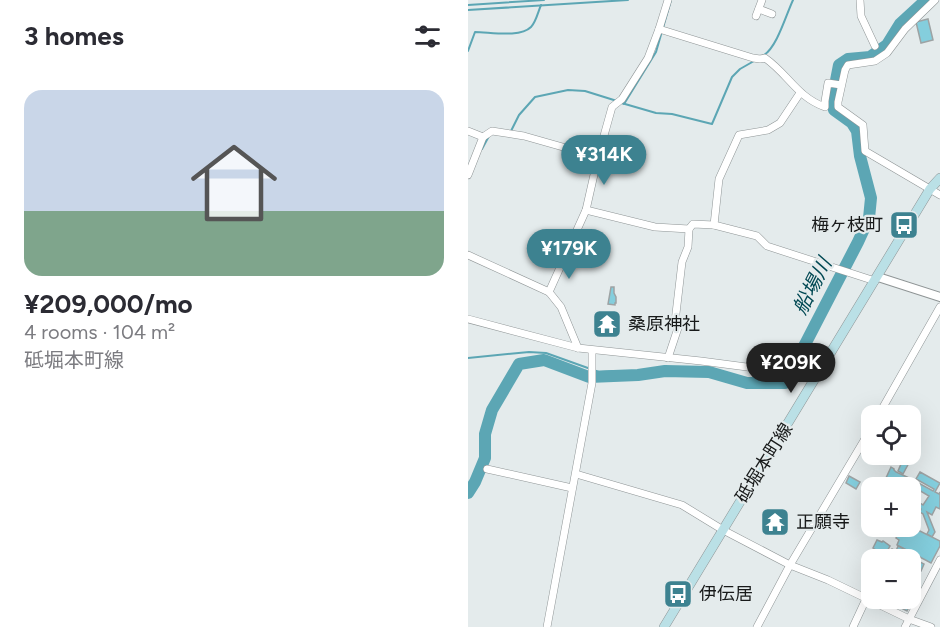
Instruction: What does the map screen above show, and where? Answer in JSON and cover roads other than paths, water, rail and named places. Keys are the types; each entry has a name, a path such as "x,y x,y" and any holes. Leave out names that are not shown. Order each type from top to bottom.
{"main road":[{"name":"砥堀本町線","path":"664,627 930,189 940,178"}],"street":[{"path":"549,292 586,210 612,107 622,99 648,58 668,0"},
{"path":"762,0 758,12 772,14"},
{"path":"860,0 861,16 875,46"},
{"path":"935,0 905,29 887,53 875,61 849,65 845,70 841,85 838,107 863,125 865,151 940,195"},
{"path":"659,29 753,58 765,58 776,66 800,93 818,105 825,107 828,83 841,85"},
{"path":"714,225 719,179 739,135 768,130 780,123 800,93"},
{"path":"468,131 483,137"},
{"path":"468,175 483,137 492,131 524,136 598,157"},
{"path":"586,210 655,227 689,229"},
{"path":"668,358 679,325 675,322 682,262 688,247 689,229 693,224 714,225 757,236 767,246 940,297"},
{"path":"468,255 549,292 561,307 578,348"},
{"path":"884,405 940,307"},
{"path":"468,319 592,351 816,376"},
{"path":"547,627 592,383 592,351"},
{"path":"757,627 790,565 861,446"},
{"path":"487,469 572,488"},
{"path":"576,474 682,505 723,530 790,565 861,596"},
{"path":"904,627 940,560"},
{"path":"853,627 861,609"},
{"path":"888,609 931,627"}],"waterway":[{"path":"468,5 544,0"},
{"path":"468,10 628,0"},
{"path":"622,103 624,104 656,52 671,0"},
{"path":"764,55 777,38 793,0"},
{"name":"船場川","path":"468,493 485,458 485,434 492,410 519,364 544,360 589,377 638,375 665,371 709,372 747,383 785,383 869,218 871,198 860,156 857,131 852,123 834,110 832,101 839,65 848,59 870,57 887,45 900,24 926,0"},
{"path":"468,51 475,32 504,34 520,32 531,27 541,5"},
{"path":"625,104 656,113 672,114 712,124 732,77 754,61"},
{"path":"511,131 519,115 535,97 568,90 585,91 617,101"},
{"path":"482,149 489,136"},
{"path":"468,358 529,352 546,353 599,372 616,371 638,375"}],"place":[{"name":"梅ヶ枝町","path":"904,225"},
{"name":"桑原神社","path":"607,324"},
{"name":"正願寺","path":"775,522"},
{"name":"伊伝居","path":"678,594"}]}
